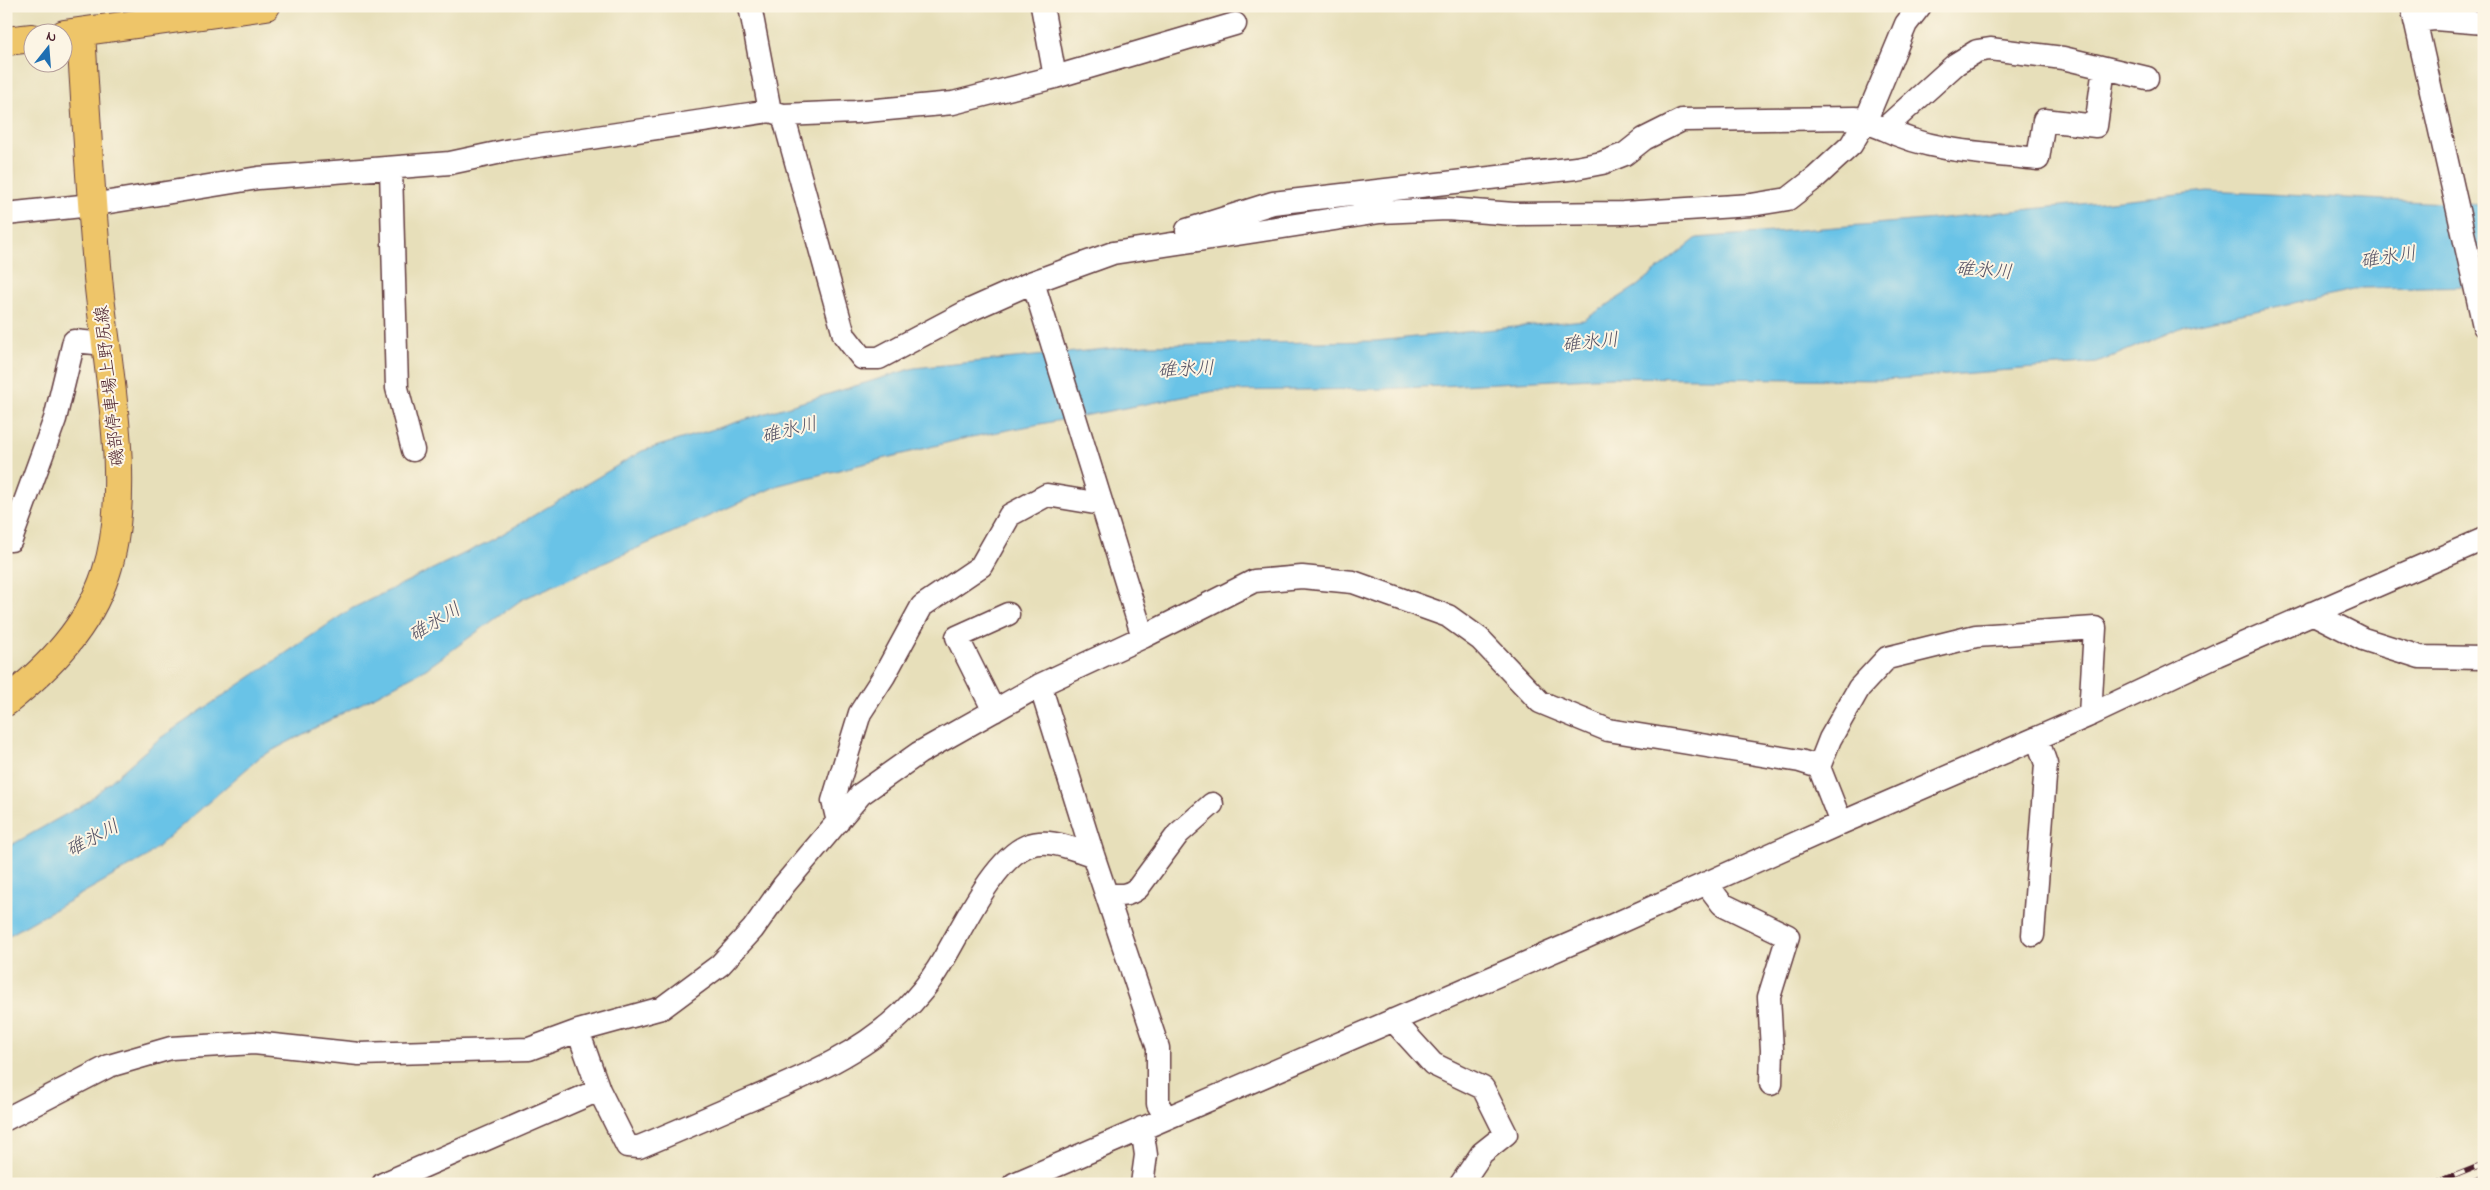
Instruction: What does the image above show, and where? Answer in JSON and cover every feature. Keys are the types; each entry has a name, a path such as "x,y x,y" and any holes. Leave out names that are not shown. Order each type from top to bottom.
{"main road":[{"path":"72,33 266,6"},
{"name":"磯部停車場上野尻線","path":"6,702 55,660 74,636 91,608 106,573 116,525 118,474 72,33"},
{"path":"6,41 22,39"}],"street":[{"path":"750,6 776,113 844,335 862,358 879,358 970,310 1035,288 1113,253 1380,212 1447,209 1514,214 1623,213 1751,205 1788,198 1815,178 1875,124 1956,64 1978,51 1990,49 2063,58 2147,78"},
{"path":"1042,6 1055,77"},
{"path":"1875,124 1906,24 1920,6"},
{"path":"2484,23 2436,19 2414,14 2484,326"},
{"path":"6,214 91,205 258,178 450,163 511,150 776,113 855,112 953,103 1055,77 1235,24"},
{"path":"1168,244 1172,235 1273,203 1538,173 1602,163 1625,154 1644,139 1682,120 1856,118 1875,124 1900,137 1936,148 2038,159 2044,120 2096,126 2104,68"},
{"path":"391,169 397,388 413,450"},
{"path":"1035,288 1098,497 1144,637"},
{"path":"6,540 11,540 56,419 74,341 105,344"},
{"path":"838,822 833,801 860,713 884,676 922,606 981,566 1010,515 1047,495 1098,497"},
{"path":"1014,1184 2090,715 2312,613 2484,540"},
{"path":"6,1119 109,1066 171,1048 254,1044 359,1054 529,1050 578,1031 662,1008 720,965 753,929 784,885 861,794 919,753 1040,685 1144,637 1254,581 1302,576 1353,582 1448,616 1480,640 1540,702 1608,730 1800,761 1818,767"},
{"path":"2312,613 2363,640 2420,657 2484,658"},
{"path":"994,711 957,637 1008,614"},
{"path":"1841,823 1818,767 1830,739 1859,688 1887,658 1976,636 2095,628 2090,715"},
{"path":"1040,685 1093,856 1158,1048 1158,1104 1166,1118"},
{"path":"2033,935 2046,764 2037,738"},
{"path":"1107,894 1121,896 1130,894 1138,888 1178,834 1212,804"},
{"path":"578,1031 599,1090 627,1146 639,1147 824,1068 863,1044 901,1014 936,972 969,914 1010,858 1027,846 1048,842 1093,856"},
{"path":"1706,883 1722,904 1788,936 1769,997 1772,1084"},
{"path":"1393,1020 1433,1064 1483,1088 1506,1134 1482,1153 1461,1184"},
{"path":"382,1184 599,1090"},
{"path":"1142,1128 1146,1155 1142,1184"}],"green space":[{"path":"2433,6 2484,6 2484,10 2473,16 2435,13"}],"water":[{"name":"碓氷川","path":"2208,191 2484,205 2484,286 2363,288 2185,326 2097,363 1885,380 1611,377 1384,389 1215,391 966,438 779,485 521,600 426,669 260,757 146,857 6,937 6,848 86,803 159,739 351,609 494,539 642,451 914,368 1146,345 1376,341 1584,320 1637,286 1697,238 1924,220"}],"railway":[{"path":"2434,1184 2484,1164"},
{"path":"2466,1184 2484,1177"}]}
